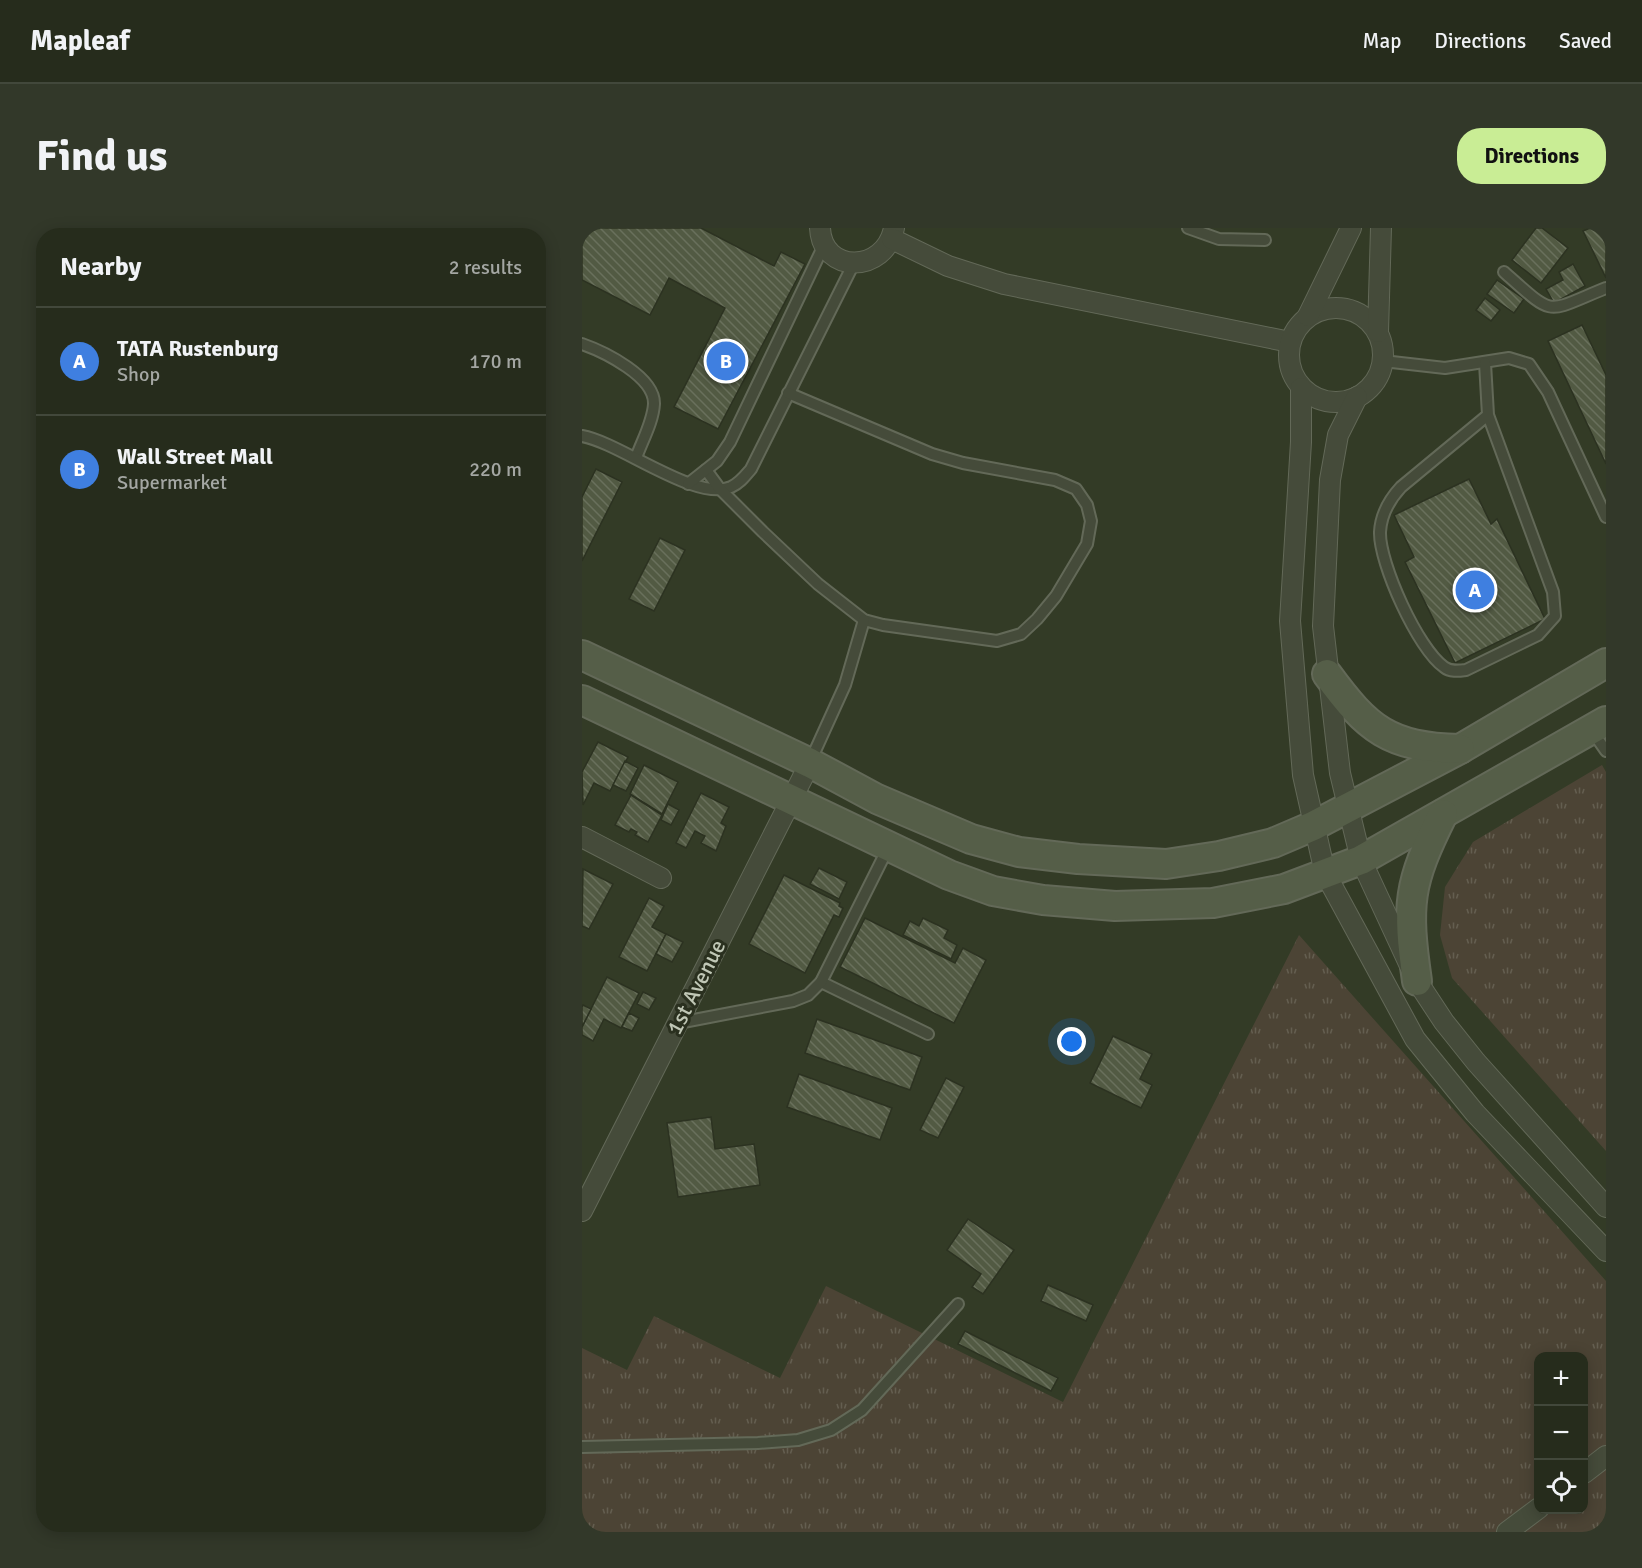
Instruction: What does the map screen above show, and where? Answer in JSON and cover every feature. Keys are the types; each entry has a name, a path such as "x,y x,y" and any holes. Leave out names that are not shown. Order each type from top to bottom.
{"street":[{"path":"1308,316 1323,309 1339,308 1354,311 1368,319 1378,332 1383,346 1383,362 1378,376 1369,388 1357,397 1343,402 1328,402 1313,397 1301,388 1292,374 1288,358 1290,342 1297,328 1308,316 1351,228"},
{"path":"1378,332 1381,228"},
{"path":"822,236 842,260 854,263 866,262 877,257 893,234 948,266 1004,284 1290,342"},
{"path":"1301,388 1301,442 1290,621 1303,775 1325,873 1415,1039 1475,1113 1606,1251"},
{"path":"1357,397 1338,435 1330,480 1323,626 1333,729 1348,810 1361,860 1417,981 1444,1022 1476,1062 1606,1207"},
{"path":"582,655 810,763 877,799 971,839 1031,853 1166,864 1219,856 1274,843 1313,826 1348,810 1460,748 1606,663"},
{"path":"1328,674 1349,704 1380,731 1395,740 1415,745 1460,748"},
{"path":"582,700 888,848 949,875 993,891 1043,900 1115,906 1213,903 1284,889 1361,860 1443,814 1601,734"},
{"name":"1st Avenue","path":"582,1211 810,763"},
{"path":"1417,981 1411,932 1411,891 1423,854 1443,814"},
{"path":"582,837 661,878"},
{"path":"1588,1470 1606,1456"},
{"path":"1507,1532 1534,1512"}],"lane":[{"path":"1188,228 1219,239 1265,240"},
{"path":"688,484 717,461 730,442 822,236"},
{"path":"582,436 636,458 688,484 720,489 741,480 752,468 854,263"},
{"path":"1504,272 1542,306 1553,308 1572,304 1606,288"},
{"path":"582,344 628,368 651,389 654,403 652,417 636,458"},
{"path":"1383,362 1446,368 1509,358 1529,364 1539,376 1606,517"},
{"path":"1485,363 1488,415 1550,581 1556,605 1556,616 1538,635 1466,670 1456,671 1445,669 1435,659 1416,629 1392,582 1380,534 1386,508 1401,487 1488,415"},
{"path":"706,470 720,489 818,584 864,620 883,625 997,641 1021,634 1056,596 1087,544 1091,521 1088,506 1076,489 1055,480 963,463 932,454 788,393"},
{"path":"810,763 845,685 864,620"},
{"path":"678,1023 793,1000 808,994 821,982 888,848"},
{"path":"821,982 928,1034"},
{"path":"582,1447 798,1440 831,1430 862,1410 958,1304"}],"green space":[{"path":"1602,765 1606,772 1606,1151 1452,978 1440,935 1445,887 1473,842"},
{"path":"1299,935 1606,1281 1606,1532 582,1532 582,1348 627,1370 654,1316 780,1378 826,1286 1063,1402"}],"building":[{"path":"582,228 701,228 774,266 781,252 805,264 718,429 674,407 725,308 669,278 650,315 582,280"},
{"path":"1536,228 1542,228 1568,248 1541,283 1512,260"},
{"path":"1590,228 1606,228 1606,278 1583,231"},
{"path":"1573,264 1585,286 1554,303 1546,289 1563,280 1559,272"},
{"path":"1497,280 1524,299 1514,313 1487,294"},
{"path":"1485,298 1500,310 1491,321 1476,310"},
{"path":"1582,325 1606,375 1606,464 1548,341"},
{"path":"596,469 622,482 582,561 582,497"},
{"path":"1469,479 1491,524 1497,519 1545,619 1455,663 1405,562 1414,557 1394,515"},
{"path":"660,538 685,550 654,611 629,599"},
{"path":"598,742 628,757 610,791 594,783 583,805 582,772"},
{"path":"625,761 638,768 626,791 613,785"},
{"path":"644,765 678,782 662,814 630,794"},
{"path":"701,793 729,807 721,823 726,826 716,851 701,843 705,836 695,831 686,848 676,843"},
{"path":"631,795 662,815 648,842 635,835 637,832 631,829 629,832 615,825"},
{"path":"668,804 679,810 671,825 661,820"},
{"path":"819,868 847,882 839,899 810,884"},
{"path":"583,869 613,884 589,929 582,926"},
{"path":"784,875 840,903 839,906 843,908 839,917 834,915 805,973 749,944"},
{"path":"649,898 664,906 652,927 666,934 647,971 619,957"},
{"path":"865,918 955,963 963,948 986,960 954,1023 840,967"},
{"path":"923,918 948,930 944,938 957,945 951,959 903,935 910,921 919,926"},
{"path":"666,934 683,942 672,962 656,954"},
{"path":"607,977 639,993 621,1028 604,1019 593,1041 582,1035 582,1027"},
{"path":"643,992 656,998 649,1010 637,1004"},
{"path":"583,1005 591,1009 582,1027 582,1007"},
{"path":"629,1013 639,1018 632,1031 622,1027"},
{"path":"817,1019 922,1057 910,1090 805,1053"},
{"path":"1113,1036 1152,1054 1140,1079 1152,1085 1141,1108 1090,1083"},
{"path":"799,1074 892,1108 880,1140 787,1107"},
{"path":"946,1078 964,1087 938,1138 920,1130"},
{"path":"711,1117 715,1149 754,1144 760,1185 678,1197 667,1123"},
{"path":"968,1219 1014,1250 983,1294 972,1287 981,1274 947,1250"},
{"path":"1048,1285 1093,1305 1086,1321 1041,1301"},
{"path":"965,1331 1058,1378 1051,1391 958,1344"}],"place":[{"name":"Wall Street Mall","path":"726,361"},
{"name":"TATA Rustenburg","path":"1475,590"}]}
